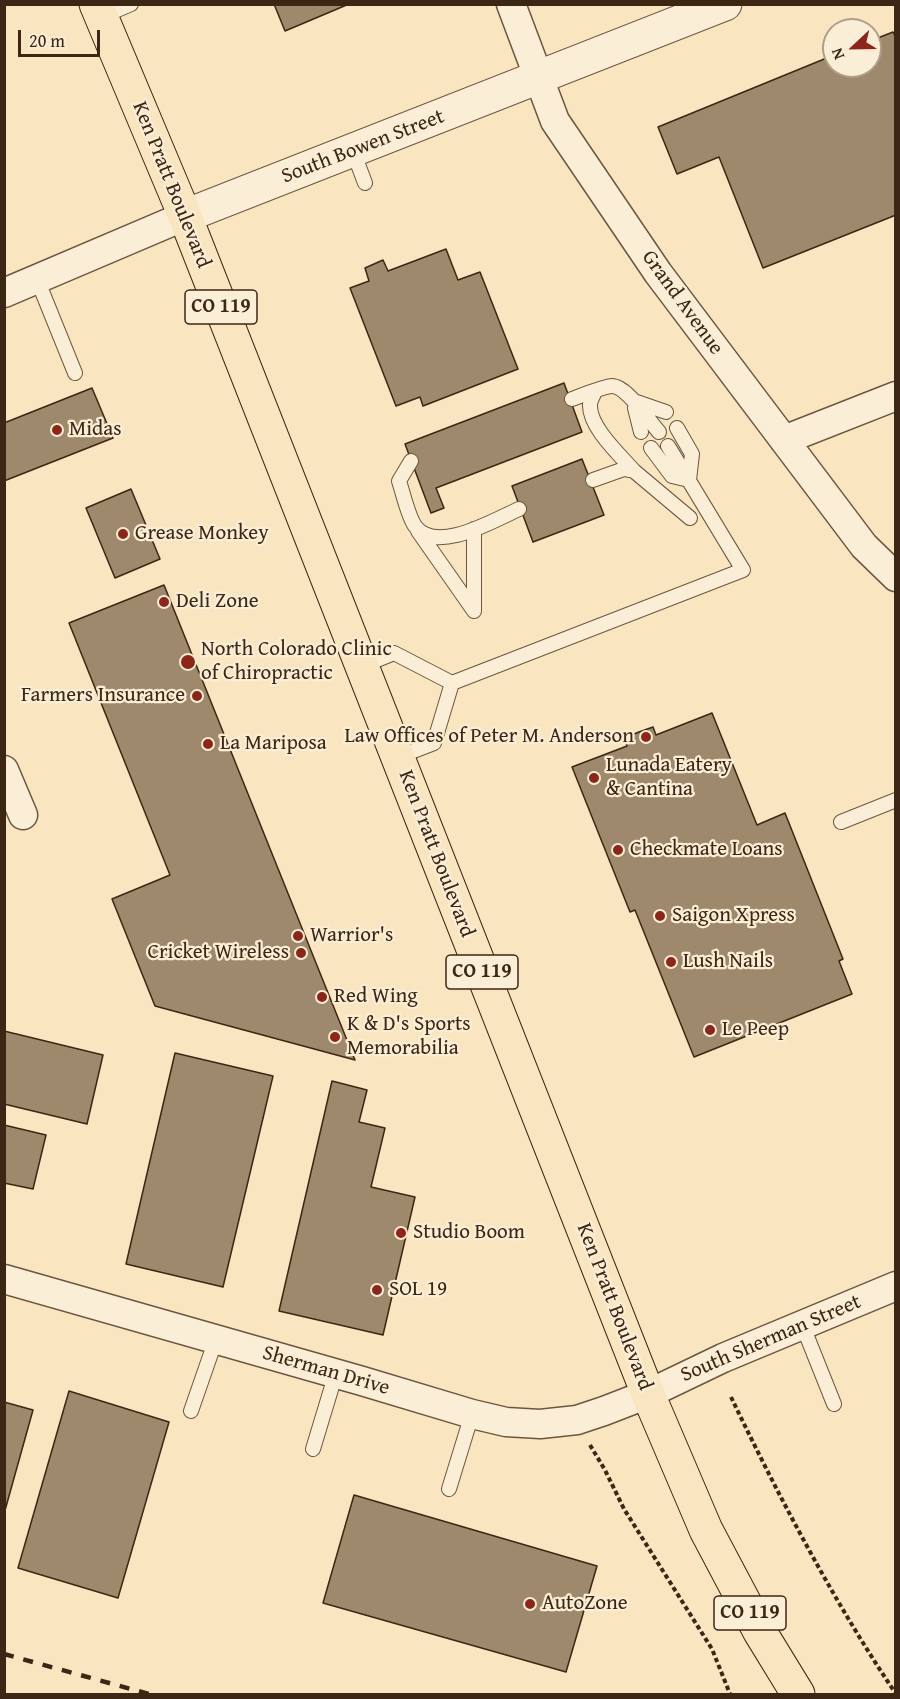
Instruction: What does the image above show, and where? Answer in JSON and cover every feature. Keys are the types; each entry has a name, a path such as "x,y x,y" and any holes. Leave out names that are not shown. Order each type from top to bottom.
{"highway":[{"name":"Ken Pratt Boulevard","path":"98,11 185,216 648,1394 706,1530 760,1632 798,1695"}],"street":[{"name":"Grand Avenue","path":"511,4 555,121 561,130 658,273 864,546 896,577"},
{"name":"South Bowen Street","path":"4,293 185,216 724,4"},
{"path":"784,440 896,396"},
{"path":"4,770 23,815"},
{"name":"Sherman Drive","path":"4,1278 506,1422 540,1424 577,1420 648,1394"},
{"name":"South Sherman Street","path":"648,1394 723,1358 896,1286"}],"lane":[{"path":"98,11 131,4"},
{"path":"353,151 365,183"},
{"path":"37,279 75,374"},
{"path":"572,399 613,386 622,390 633,400 659,432"},
{"path":"596,392 590,403 592,418 599,430 634,471 690,518"},
{"path":"633,400 666,412"},
{"path":"633,400 641,432"},
{"path":"677,428 692,454 689,480"},
{"path":"362,666 394,653 452,683 743,570 668,446"},
{"path":"651,448 672,476 689,480"},
{"path":"411,462 399,481 416,526 474,611 474,529"},
{"path":"593,480 624,469 634,471"},
{"path":"416,526 433,538 443,538 474,529 519,509"},
{"path":"398,757 434,743 452,683"},
{"path":"841,822 896,800"},
{"path":"802,1324 834,1404"},
{"path":"191,1411 216,1339"},
{"path":"313,1449 336,1373"},
{"path":"449,1489 472,1414"}],"path":[{"path":"731,1397 759,1455 861,1643 896,1694"},
{"path":"590,1445 624,1509 712,1649 730,1695"}],"building":[{"path":"274,4 349,4 285,31"},
{"path":"893,32 896,38 896,215 763,268 719,157 677,174 658,127 822,60 822,78 882,78 882,36"},
{"path":"446,249 458,280 480,272 518,369 423,406 420,397 396,406 350,288 369,281 365,268 383,260 388,271"},
{"path":"564,383 582,432 436,488 444,508 431,513 405,444"},
{"name":"Midas","path":"92,388 113,438 4,481 4,423"},
{"path":"582,459 604,515 533,542 512,486"},
{"name":"Grease Monkey","path":"131,489 160,559 115,578 86,508"},
{"path":"164,585 355,1060 155,1006 112,899 170,875 69,623"},
{"path":"712,713 757,825 785,813 843,959 839,961 852,994 694,1057 635,910 630,912 572,767 627,746 624,738 639,732 653,727 656,735"},
{"path":"4,1031 103,1055 87,1124 4,1104"},
{"path":"175,1053 273,1076 223,1287 126,1264"},
{"path":"332,1081 367,1090 359,1122 385,1128 371,1187 415,1197 383,1335 279,1311"},
{"path":"4,1125 46,1135 33,1189 4,1183"},
{"path":"69,1391 169,1422 118,1598 18,1568"},
{"path":"4,1402 33,1410 4,1514"},
{"path":"354,1495 597,1566 566,1672 323,1603"}],"railway":[{"path":"4,1654 149,1694"}],"place":[{"name":"Midas","path":"57,430"},
{"name":"Grease Monkey","path":"123,534"},
{"name":"Deli Zone","path":"164,602"},
{"name":"North Colorado Clinic of Chiropractic","path":"188,662"},
{"name":"Farmers Insurance","path":"197,696"},
{"name":"Law Offices of Peter M. Anderson","path":"646,737"},
{"name":"La Mariposa","path":"208,744"},
{"name":"Lunada Eatery & Cantina","path":"594,778"},
{"name":"Checkmate Loans","path":"618,850"},
{"name":"Saigon Xpress","path":"660,916"},
{"name":"Warrior's","path":"298,936"},
{"name":"Cricket Wireless","path":"301,953"},
{"name":"Lush Nails","path":"671,962"},
{"name":"Red Wing","path":"322,997"},
{"name":"Le Peep","path":"710,1030"},
{"name":"K & D's Sports Memorabilia","path":"335,1037"},
{"name":"Studio Boom","path":"401,1233"},
{"name":"SOL 19","path":"377,1290"},
{"name":"AutoZone","path":"530,1604"}]}
